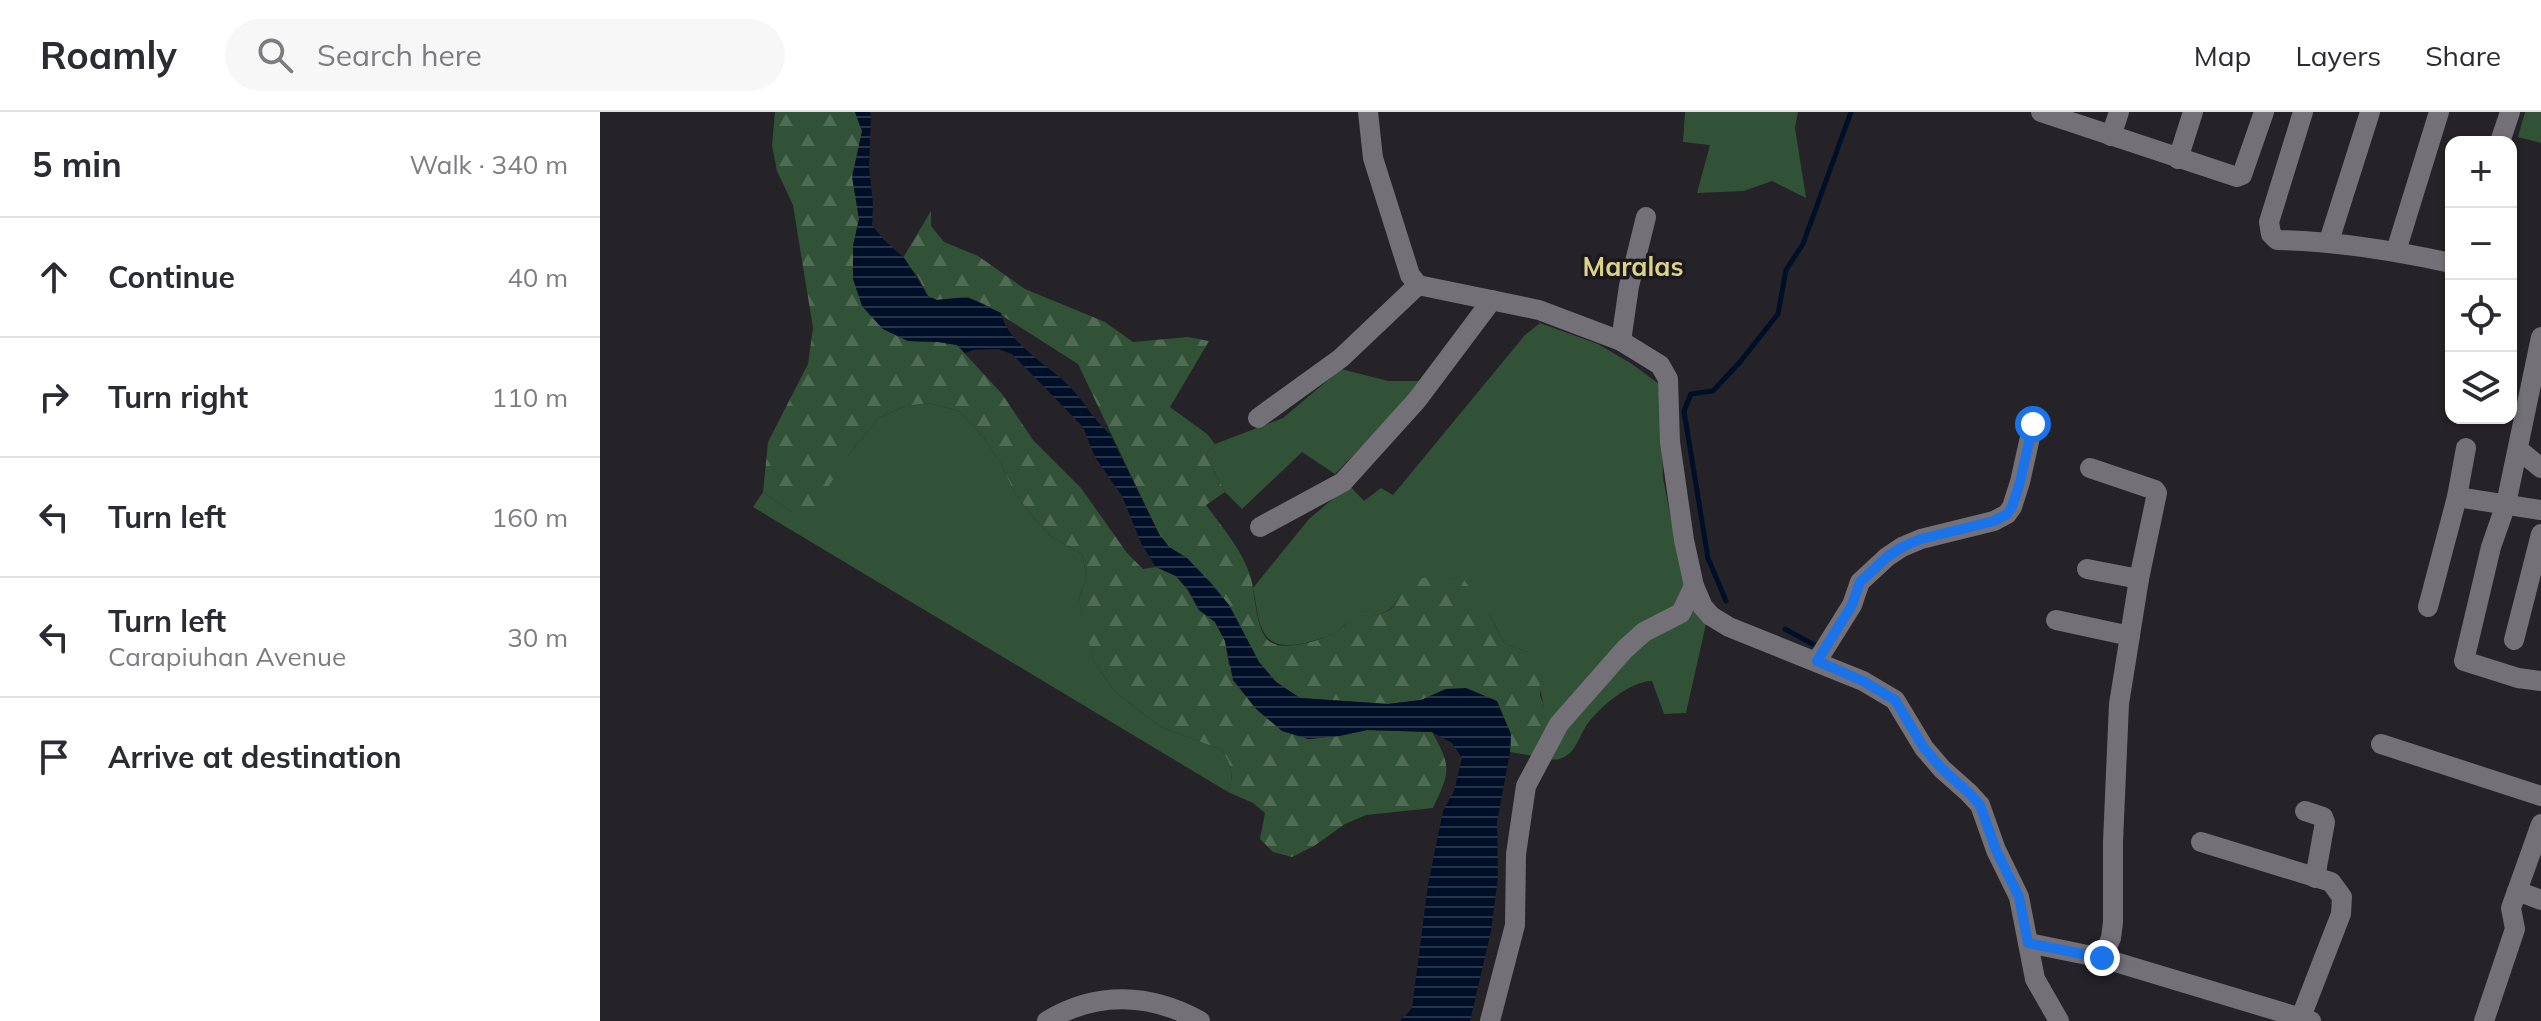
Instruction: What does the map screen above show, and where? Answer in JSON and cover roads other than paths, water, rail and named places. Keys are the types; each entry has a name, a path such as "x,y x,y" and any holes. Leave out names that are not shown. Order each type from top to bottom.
{"street":[{"path":"1368,112 1373,158 1410,275 1418,285 1539,310 1621,341 1660,365 1668,379 1672,456 1684,540 1694,586 1703,607 1729,627 1863,681 1895,700 1924,748 1980,805 1996,850 2019,897 2035,979 2059,1021"},
{"path":"2041,112 2230,176 2242,175 2264,112"},
{"path":"2111,136 2119,112"},
{"path":"2178,159 2193,112"},
{"path":"2303,112 2269,222 2271,234 2277,240 2329,241 2445,262"},
{"path":"2329,241 2370,112"},
{"path":"2396,251 2439,112"},
{"path":"2502,136 2510,112"},
{"path":"1621,341 1629,286 1646,217"},
{"path":"1258,418 1341,358 1418,285"},
{"path":"1260,527 1343,482 1417,400 1492,300"},
{"path":"2541,337 2519,450 2506,504 2491,547 2464,661 2518,678 2541,681"},
{"path":"1817,661 1852,605 1860,582 1887,557 1921,539 1994,521 2007,514 2020,482 2033,424"},
{"path":"2428,607 2457,497 2466,448"},
{"path":"2519,450 2541,468"},
{"path":"2090,468 2157,493 2139,579 2117,725 2113,922 2111,938 2102,958"},
{"path":"2457,497 2541,510"},
{"path":"2514,640 2541,534"},
{"path":"2087,569 2139,579"},
{"path":"1490,1021 1515,925 1516,854 1526,786 1559,724 1625,649 1644,632 1681,613 1694,586"},
{"path":"2056,620 2130,636"},
{"path":"2381,744 2541,796"},
{"path":"2305,811 2323,817 2325,822 2315,878"},
{"path":"2484,1021 2515,929 2511,908 2541,824"},
{"path":"2028,943 2102,958 2306,1019 2341,914 2342,897 2331,882 2201,842"},
{"path":"2517,891 2541,900"},
{"path":"1047,1021 1083,1004 1102,999 1128,998 1166,1005 1200,1021"}],"water":[{"path":"855,112 870,112 871,116 869,167 872,225 905,259 928,296 937,300 967,297 1001,313 1011,334 1020,344 1074,392 1110,434 1159,534 1169,547 1187,558 1229,605 1259,662 1276,682 1300,698 1388,704 1421,700 1446,689 1466,688 1497,701 1511,734 1510,752 1497,822 1498,877 1491,931 1470,1021 1400,1021 1412,1008 1428,885 1443,811 1454,791 1462,758 1452,743 1432,732 1367,730 1308,739 1282,731 1256,709 1233,680 1225,641 1215,622 1199,610 1176,576 1156,567 1142,545 1122,496 1095,457 1083,427 1012,354 998,349 965,353 957,345 908,341 883,329 862,306 853,279 853,246 859,219 852,177 862,131"}],"waterway":[{"path":"1726,601 1708,558 1684,411 1691,394 1713,391 1778,314 1786,270 1803,244 1851,112"},
{"path":"1785,629 1818,647"}],"district":[{"name":"Maralas","path":"1633,267"}]}
